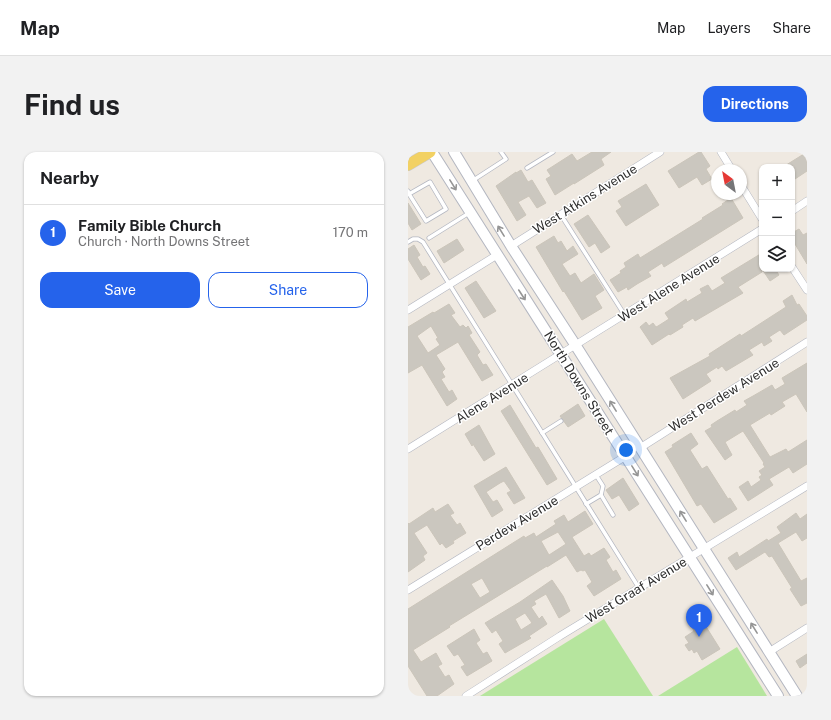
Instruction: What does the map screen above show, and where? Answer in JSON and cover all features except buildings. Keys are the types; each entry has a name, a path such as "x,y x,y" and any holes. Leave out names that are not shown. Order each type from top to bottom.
{"main road":[{"path":"408,165 431,152"}],"street":[{"name":"North Downs Street","path":"431,152 562,355 778,696"},
{"name":"North Downs Street","path":"454,152 511,246 576,346 797,696"},
{"name":"West Atkins Avenue","path":"511,246 660,152"},
{"path":"721,152 728,164"},
{"path":"747,195 759,214"},
{"path":"795,209 807,201"},
{"name":"West Alene Avenue","path":"576,346 759,231"},
{"path":"408,310 497,254"},
{"path":"795,271 807,290"},
{"name":"West Perdew Avenue","path":"640,448 807,342"},
{"name":"Alene Avenue","path":"408,449 576,346"},
{"name":"Perdew Avenue","path":"408,590 626,456"},
{"name":"West Graaf Avenue","path":"466,696 639,588 807,486"},
{"path":"769,652 807,628"}],"lane":[{"path":"471,181 506,159 501,152"},
{"path":"527,168 548,153 553,152"},
{"path":"430,182 446,209 426,221 409,192 430,182"},
{"path":"429,238 470,213"},
{"path":"560,214 625,315"},
{"path":"408,242 418,238 423,242 639,588"},
{"path":"542,433 561,421"},
{"path":"596,475 603,486 601,495 613,514"},
{"path":"586,504 601,495"}],"green space":[{"path":"604,619 653,696 480,696"},
{"path":"737,647 767,696 658,696"}],"place":[{"name":"Family Bible Church","path":"699,637"}]}
